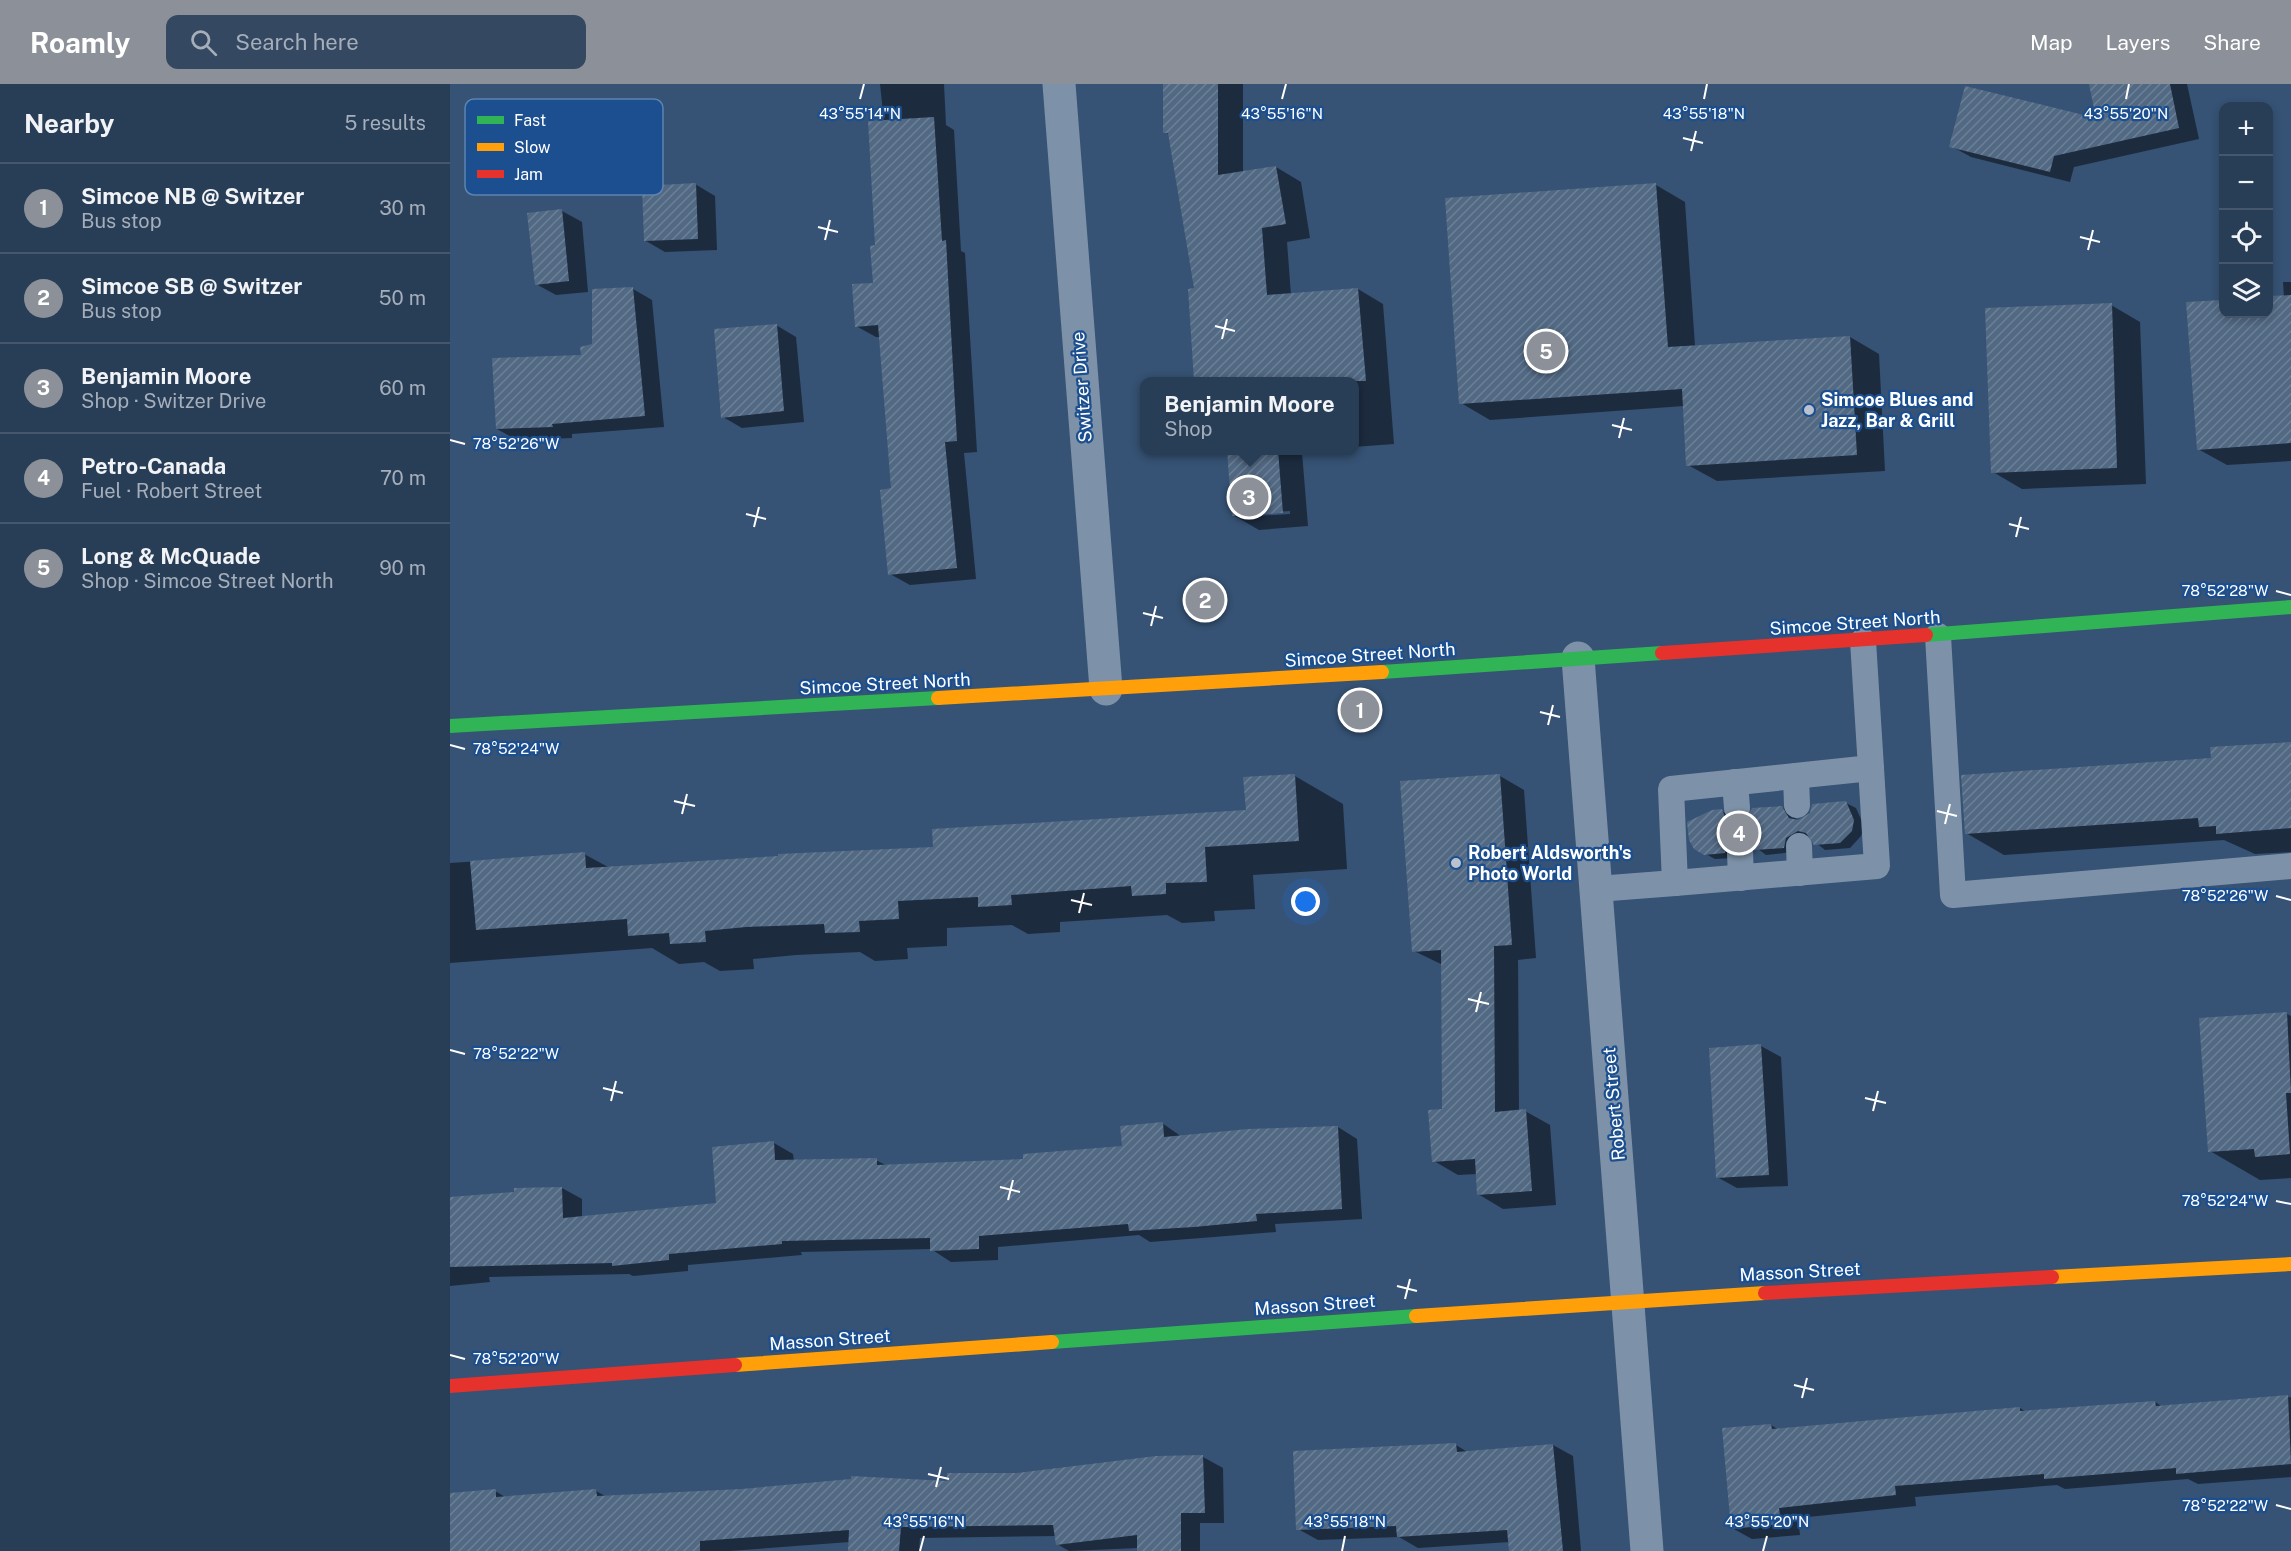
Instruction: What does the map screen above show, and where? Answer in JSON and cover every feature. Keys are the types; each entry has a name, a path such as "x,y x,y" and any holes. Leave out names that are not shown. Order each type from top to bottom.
{"main road":[{"name":"Simcoe Street North","path":"450,726 1106,689 1863,641 2291,607"},
{"name":"Masson Street","path":"450,1386 1629,1300 2291,1264"}],"street":[{"name":"Switzer Drive","path":"1059,84 1106,689"},
{"name":"Robert Street","path":"1578,658 1647,1551"}],"lane":[{"path":"1938,636 1953,895 2291,866"},
{"path":"1597,889 1877,866 1863,641"},
{"path":"1675,884 1671,789 1871,768"},
{"path":"1796,776 1797,805"},
{"path":"1735,782 1737,808"},
{"path":"1798,846 1800,873"},
{"path":"1740,852 1741,878"}],"building":[{"path":"1163,84 1218,84 1218,175 1276,166 1286,224 1262,228 1267,295 1358,288 1366,381 1359,381 1359,377 1194,377 1188,289 1194,288 1168,133 1163,133"},
{"path":"2089,84 2170,84 2179,128 2054,156 2050,172 1949,147 1965,86 2096,118"},
{"path":"934,117 942,241 946,240 957,441 945,442 957,568 888,575 880,490 891,488 878,325 855,327 852,284 873,283 870,246 875,245 868,121"},
{"path":"696,183 698,239 644,241 642,195 663,195 663,185"},
{"path":"1656,183 1668,347 1850,336 1857,455 1686,466 1682,389 1459,404 1445,198"},
{"path":"562,209 569,281 535,285 527,213"},
{"path":"633,287 645,416 552,424 553,427 496,429 492,358 581,355 580,347 592,344 592,289"},
{"path":"2291,295 2291,443 2197,450 2186,302 2219,300 2219,318 2273,318 2273,296"},
{"path":"2112,303 2117,468 1991,473 1985,308"},
{"path":"777,324 784,411 721,418 714,329"},
{"path":"1227,455 1278,455 1283,513 1232,516"},
{"path":"2291,742 2291,828 2216,834 2216,826 2199,827 2198,818 1965,834 1961,775 2211,758 2210,747"},
{"path":"1295,774 1299,841 1205,847 1207,882 1166,883 1166,894 1132,896 1131,886 1011,895 1012,905 978,907 978,897 898,901 899,919 859,921 860,932 825,933 824,924 746,927 705,931 706,942 670,944 669,933 628,936 627,919 476,930 470,861 585,852 586,868 778,856 778,854 933,847 932,829 1246,810 1243,777"},
{"path":"1500,774 1512,945 1494,946 1495,1112 1526,1109 1532,1191 1477,1195 1475,1159 1432,1162 1428,1110 1442,1109 1441,950 1412,952 1400,781"},
{"path":"1846,801 1854,820 1852,831 1840,843 1814,845 1806,833 1798,831 1786,838 1784,848 1755,850 1747,839 1739,837 1727,845 1725,853 1704,855 1694,849 1689,840 1687,822 1712,810 1722,809 1725,817 1738,823 1746,820 1752,808 1782,806 1789,818 1798,820 1810,813 1812,804"},
{"path":"2287,1012 2291,1093 2286,1093 2290,1154 2255,1157 2254,1149 2208,1152 2199,1018"},
{"path":"1761,1044 1769,1175 1716,1178 1709,1048"},
{"path":"1163,1122 1164,1137 1248,1129 1338,1126 1342,1209 1256,1214 1257,1221 1194,1227 1129,1231 1128,1224 979,1236 979,1249 930,1251 930,1238 782,1241 782,1244 669,1254 669,1260 612,1266 612,1263 450,1267 450,1197 514,1192 514,1188 562,1187 563,1218 716,1203 712,1147 774,1141 775,1160 877,1158 877,1165 1023,1159 1023,1154 1122,1146 1120,1126"},
{"path":"2288,1395 2291,1464 2176,1474 2176,1468 2044,1479 2044,1474 1895,1486 1896,1495 1779,1508 1781,1524 1731,1529 1722,1428 1771,1424 1772,1429 2020,1407 2020,1411 2155,1401 2156,1406"},
{"path":"1456,1443 1457,1452 1553,1444 1563,1551 1509,1551 1507,1530 1397,1537 1396,1526 1296,1530 1293,1451"},
{"path":"1203,1455 1205,1513 1181,1513 1181,1551 1137,1551 1137,1535 1056,1545 1053,1525 901,1527 899,1551 848,1551 849,1530 700,1541 700,1551 450,1551 450,1493 496,1489 496,1497 596,1489 597,1496 741,1489 851,1479 851,1476 947,1481 947,1473 1017,1473 1156,1456"}],"traffic: fast":[{"path":"1926,635 2291,607"},
{"path":"1382,672 1662,653"},
{"path":"450,726 938,698"},
{"path":"1052,1342 1416,1316"}],"traffic: slow":[{"path":"938,698 1382,672"},
{"path":"2052,1277 2291,1264"},
{"path":"1416,1316 1765,1293"},
{"path":"735,1365 1052,1342"}],"traffic: jam":[{"path":"1662,653 1926,635"},
{"path":"1765,1293 2052,1277"},
{"path":"450,1386 735,1365"}],"place":[{"name":"Long & McQuade","path":"1546,351"},
{"name":"Simcoe Blues and Jazz, Bar & Grill","path":"1809,410"},
{"name":"Benjamin Moore","path":"1249,497"},
{"name":"Simcoe SB @ Switzer","path":"1205,600"},
{"name":"Simcoe NB @ Switzer","path":"1360,710"},
{"name":"Petro-Canada","path":"1739,833"},
{"name":"Robert Aldsworth's Photo World","path":"1456,863"}]}
